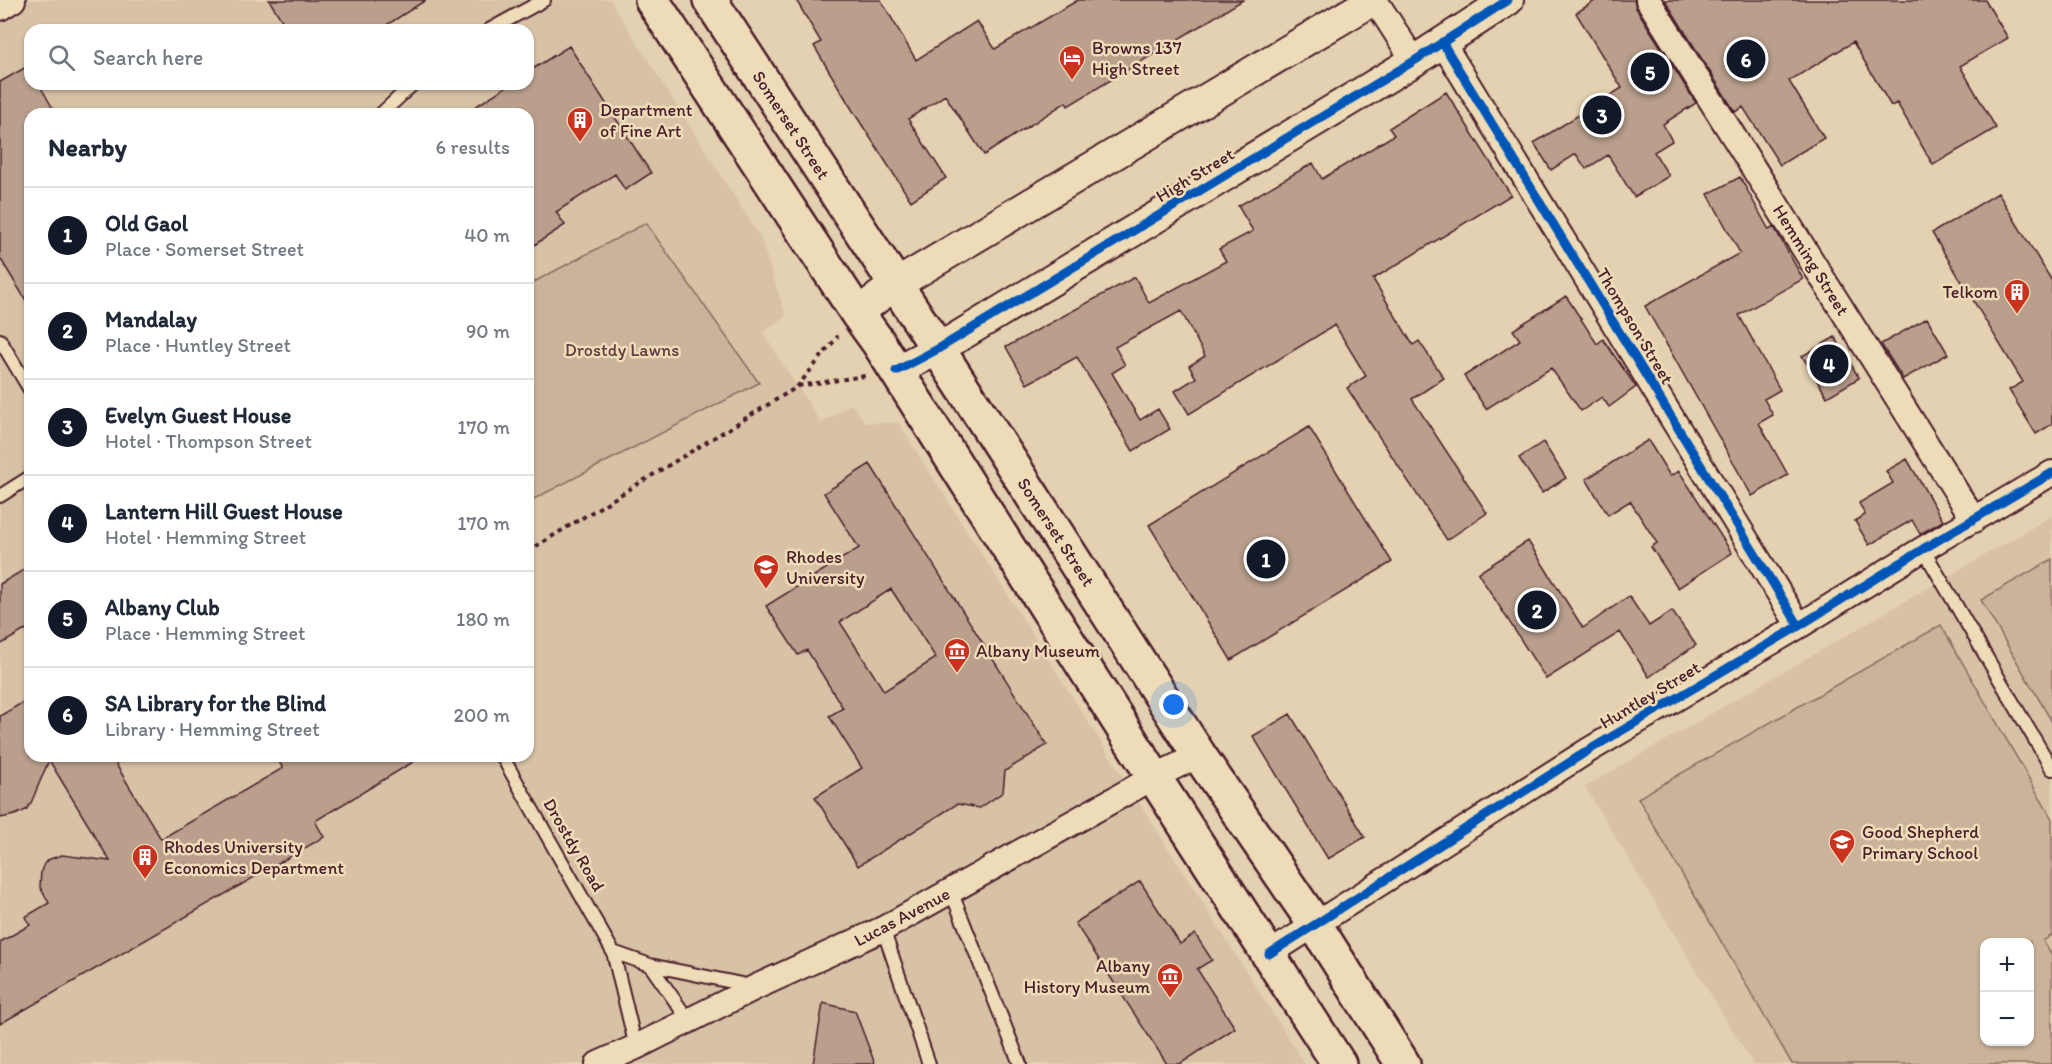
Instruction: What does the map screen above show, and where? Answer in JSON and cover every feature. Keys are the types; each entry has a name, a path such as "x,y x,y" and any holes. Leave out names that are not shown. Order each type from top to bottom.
{"main road":[{"path":"652,0 896,371 1339,1064"},
{"name":"Somerset Street","path":"710,0 1199,755 1314,923 1403,1064"}],"street":[{"path":"0,8 13,0"},
{"path":"857,313 895,285 1374,0 1414,62"},
{"name":"High Street","path":"896,371 938,349 1414,62 1508,0"},
{"name":"Hemming Street","path":"1648,0 1974,520"},
{"name":"Thompson Street","path":"1442,42 1799,626"},
{"name":"Huntley Street","path":"1269,954 1314,923 1589,750 2052,473"},
{"name":"Lucas Avenue","path":"598,1064 756,987 883,929 1154,777 1199,755"}],"lane":[{"path":"500,24 544,0"},
{"path":"385,108 406,90"},
{"path":"0,340 24,380"},
{"path":"0,496 24,481"},
{"path":"1923,549 2052,769"},
{"name":"Drostdy Road","path":"505,762 614,952 636,1047"},
{"path":"951,891 1020,1064"},
{"path":"883,929 929,1064"},
{"path":"614,952 650,965 756,987"},
{"path":"650,965 689,1021"}],"path":[{"path":"534,547 797,387 857,313"},
{"path":"797,387 896,371"}],"shaded area":[{"name":"Rhodes University","path":"0,0 610,0 760,237 786,316 763,333 821,423 851,404 866,423 898,422 1305,1064 0,1064"},
{"name":"Good Shepherd Primary School","path":"2052,516 2052,1064 1753,1064 1585,787"}],"green space":[{"name":"Drostdy Lawns","path":"646,223 759,383 534,499 534,282"},
{"path":"2052,559 2052,722 1981,600"},
{"name":"Good Shepherd Primary School","path":"1941,625 2052,819 2052,935 2043,941 2052,956 2052,1064 1792,1064 1638,798"}],"building":[{"path":"269,0 426,0 388,24 284,24"},
{"path":"796,0 881,0 916,60 977,21 995,49 1078,0 1243,0 1068,106 1066,102 984,155 945,95 908,119 946,178 911,201 814,46 821,42"},
{"path":"1596,0 1634,0 1636,8 1696,103 1663,124 1672,141 1654,152 1669,176 1634,197 1608,155 1586,169 1576,154 1551,170 1534,143 1622,88 1576,13"},
{"path":"1665,0 1985,0 2008,38 1960,66 1996,128 1933,165 1897,103 1891,106 1853,42 1789,81 1824,138 1780,165 1743,107 1735,112"},
{"name":"Department of Fine Art","path":"569,46 651,173 625,190 615,174 556,212 565,225 534,245 534,108 473,108 501,90 534,90 534,68"},
{"path":"24,68 24,90 42,90 53,108 24,108 24,297 0,258 0,82"},
{"path":"1446,92 1511,195 1373,279 1413,345 1419,341 1444,378 1412,399 1487,513 1447,540 1347,388 1366,376 1335,325 1189,414 1175,391 1196,378 1189,366 1205,356 1181,311 1115,347 1125,365 1112,373 1140,420 1158,409 1170,429 1133,451 1077,357 1027,384 1006,347 1135,277 1149,303 1226,261 1219,249 1253,231 1238,206 1313,163 1322,179 1394,135 1389,128"},
{"path":"1740,177 1769,230 1774,227 1803,279 1739,315 1780,390 1764,399 1773,415 1759,423 1788,475 1752,496 1645,306 1740,253 1708,194"},
{"name":"Telkom","path":"1998,193 2052,281 2052,424 2036,434 2009,390 2023,382 1932,233"},
{"path":"1566,296 1597,344 1603,339 1636,387 1609,407 1602,397 1581,411 1551,368 1486,409 1464,376 1520,340 1513,330"},
{"path":"1927,318 1948,354 1903,379 1881,344"},
{"path":"1835,337 1859,378 1827,397 1802,356"},
{"path":"1309,427 1392,562 1231,660 1149,525"},
{"path":"1648,440 1670,476 1679,471 1732,553 1678,588 1651,547 1657,543 1630,501 1608,515 1586,479"},
{"path":"1543,442 1566,478 1542,493 1519,458"},
{"path":"1907,459 1943,521 1920,534 1912,520 1869,545 1855,521 1865,515 1859,503 1893,483 1886,471"},
{"name":"Albany Museum","path":"870,464 1047,745 1005,771 1003,792 980,808 957,804 858,866 815,797 862,768 829,716 843,708 807,650 798,655 766,606 859,548 824,493","holes":["891,589 936,658 884,691 840,622"]},
{"path":"1528,541 1583,628 1629,596 1649,626 1672,611 1696,645 1649,677 1620,632 1546,679 1478,573"},
{"path":"24,570 24,631 0,645 0,584"},
{"name":"Rhodes University Economics Department","path":"24,702 24,762 48,762 26,810 0,818 0,716"},
{"path":"1290,714 1365,837 1328,859 1253,736"},
{"name":"Rhodes University Economics Department","path":"50,762 115,762 161,839 283,768 279,762 413,762 315,821 324,837 0,1024 0,942 30,925 25,917 49,903 40,887 44,864 62,855 110,861"},
{"name":"Albany History Museum","path":"1140,881 1180,944 1195,934 1212,960 1197,969 1235,1028 1180,1064 1167,1064 1075,923"},
{"path":"823,1003 855,1011 875,1064 813,1064"}],"cycle path":[{"path":"896,371 938,349 1414,61 1508,0"},
{"path":"1442,42 1799,626"},
{"path":"1269,954 1589,750 2052,473"}],"place":[{"name":"SA Library for the Blind","path":"1746,59"},
{"name":"Albany Club","path":"1650,72"},
{"name":"Browns 137 High Street","path":"1072,81"},
{"name":"Evelyn Guest House","path":"1602,115"},
{"name":"Department of Fine Art","path":"580,143"},
{"name":"Telkom","path":"2017,315"},
{"name":"Lantern Hill Guest House","path":"1829,364"},
{"name":"Old Gaol","path":"1266,559"},
{"name":"Rhodes University","path":"766,590"},
{"name":"Mandalay","path":"1537,610"},
{"name":"Albany Museum","path":"957,674"},
{"name":"Good Shepherd Primary School","path":"1842,865"},
{"name":"Rhodes University Economics Department","path":"145,880"},
{"name":"Albany History Museum","path":"1170,999"}]}
